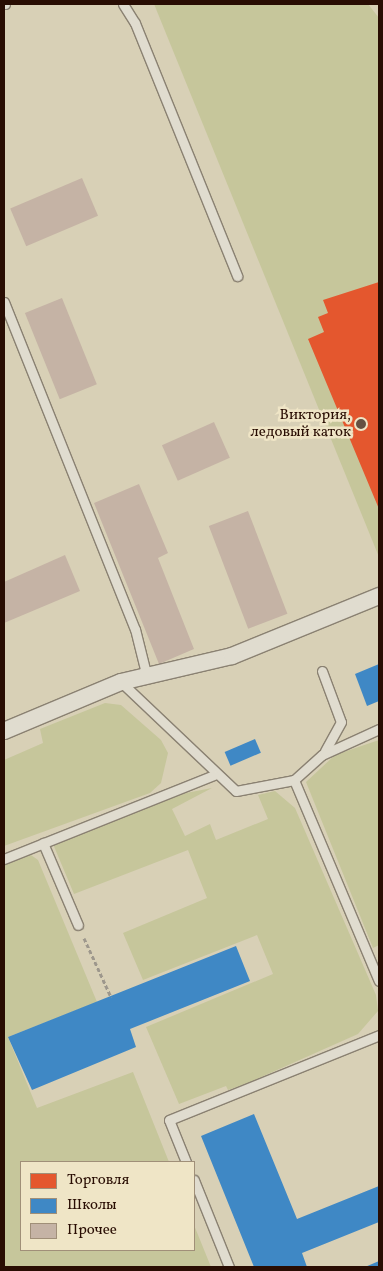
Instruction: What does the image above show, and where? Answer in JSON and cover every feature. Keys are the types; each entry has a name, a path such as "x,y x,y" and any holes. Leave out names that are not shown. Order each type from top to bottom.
{"street":[{"path":"4,731 121,682 232,656 379,596"}],"lane":[{"path":"123,4 136,24 237,276"},
{"path":"4,302 135,630 145,669 140,678"},
{"path":"322,671 341,722 322,755"},
{"path":"121,682 214,774 236,791 294,780 322,755 379,729"},
{"path":"4,859 214,774"},
{"path":"294,780 379,981"},
{"path":"44,843 78,925"},
{"path":"186,1161 169,1120 379,1035"},
{"path":"195,1182 229,1267"}],"path":[{"path":"78,925 111,997"}],"green space":[{"path":"154,4 368,4 379,18 379,557"},
{"path":"105,703 121,705 161,740 168,753 161,783 150,793 4,846 4,760 43,743 40,729"},
{"path":"379,740 379,945 373,948 306,782 335,755"},
{"path":"212,788 172,809 185,836 210,824 216,840 268,819 258,795 275,791 295,808 376,995 378,1011 358,1034 248,1083 228,1090 226,1086 179,1104 146,1027 273,974 257,935 143,980 123,933 207,898 188,850 74,894 53,844 186,793"},
{"path":"31,855 38,860 97,1002 8,1037 37,1108 133,1072 169,1161 20,1161 20,1251 195,1251 195,1227 211,1267 4,1267 4,865"}],"building: Торговля":[{"name":"Виктория, ледовый каток","path":"379,282 379,509 308,339 324,332 318,317 328,313 323,300"}],"building: Школы":[{"path":"379,664 379,701 367,706 355,674"},
{"path":"255,739 261,753 230,766 225,752"},
{"path":"236,946 250,981 130,1029 136,1047 32,1090 8,1037"},
{"path":"254,1114 297,1219 379,1186 379,1222 302,1253 307,1267 254,1267 201,1136"},
{"path":"379,1261 379,1267 365,1267"}],"building: Прочее":[{"path":"82,178 98,216 26,246 10,208"},
{"path":"62,298 97,384 60,399 25,313"},
{"path":"214,422 230,458 178,481 162,445"},
{"path":"139,484 168,553 158,558 194,649 159,664 94,503"},
{"path":"248,511 287,614 248,629 209,526"},
{"path":"65,555 80,591 4,623 4,582"}],"place":[{"name":"Виктория, ледовый каток","path":"361,424"}]}
